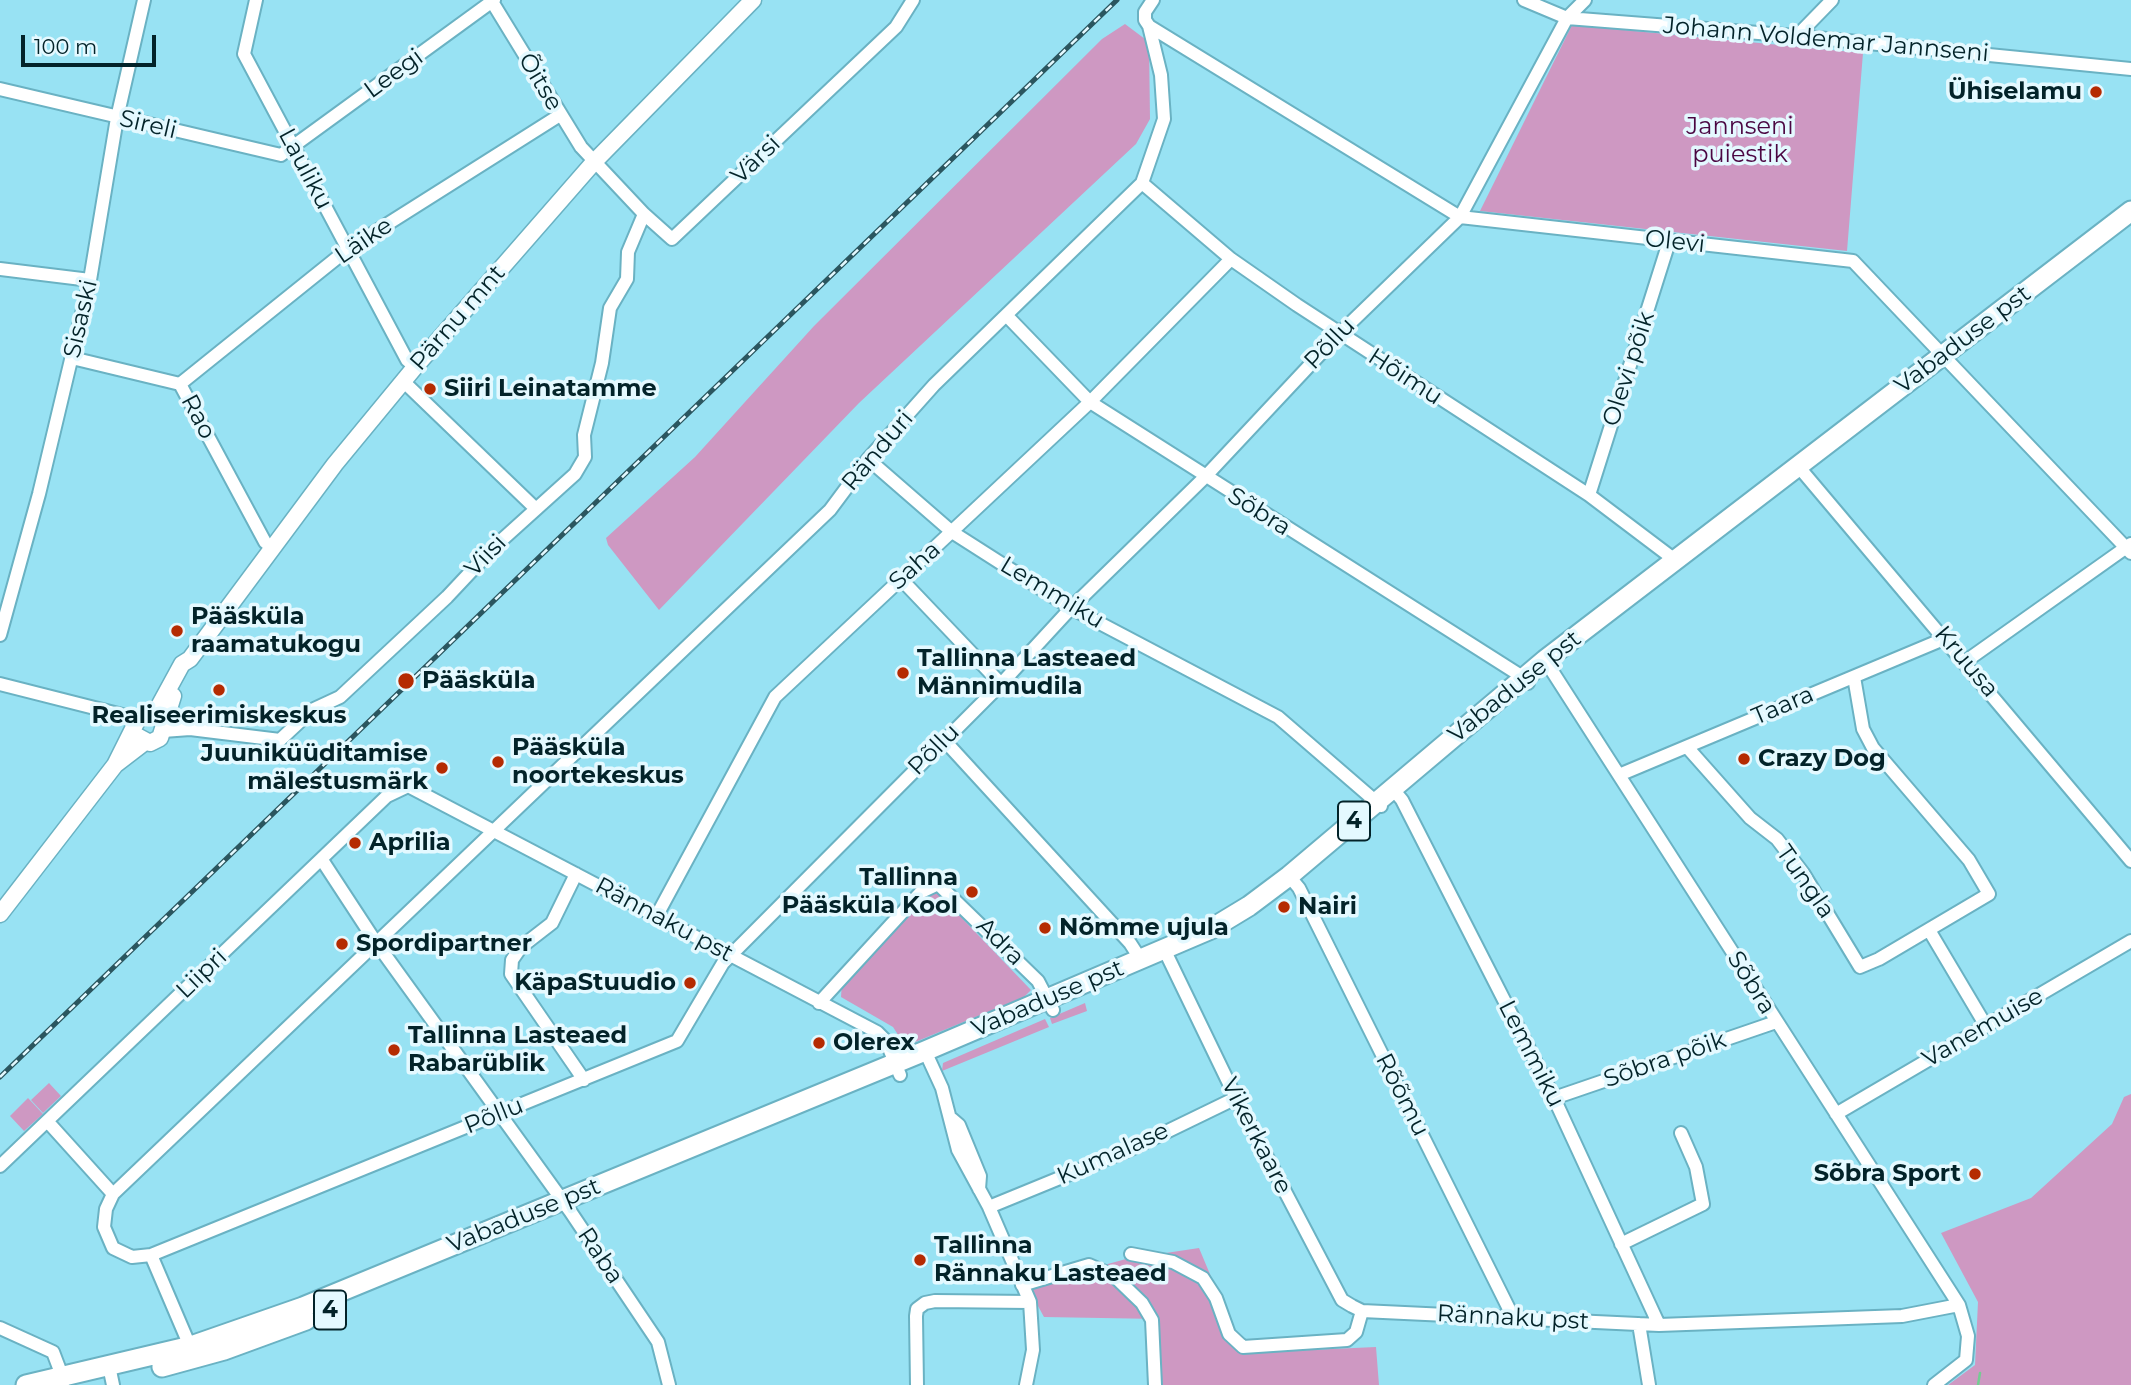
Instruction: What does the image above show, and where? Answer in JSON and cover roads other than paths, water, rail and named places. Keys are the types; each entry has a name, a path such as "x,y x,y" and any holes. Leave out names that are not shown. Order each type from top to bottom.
{"highway":[{"name":"Vabaduse pst","path":"1547,663 1946,358 2131,211"},
{"name":"Vabaduse pst","path":"1946,358 2131,222"},
{"name":"Vabaduse pst","path":"82,1385 192,1352 279,1331 566,1206 928,1057 1166,954 1291,879 1547,663 1675,561 1801,469"},
{"name":"Vabaduse pst","path":"1051,1005 1141,960 1166,954"},
{"name":"Vabaduse pst","path":"26,1385 111,1376"}],"main road":[{"name":"Pärnu mnt","path":"0,914 158,708 182,664 190,659 271,547 403,381 594,162 753,0"},
{"name":"Pärnu mnt","path":"164,729 176,689 189,668 190,659"},
{"path":"157,716 164,729 156,742 142,726 157,716"}],"street":[{"name":"Sisaski","path":"0,635 90,279 117,118 144,0"},
{"name":"Lauliku","path":"256,0 244,54 407,360 415,367"},
{"name":"Värsi","path":"594,162 672,239 896,27 913,0"},
{"path":"1149,26 1145,20 1145,12 1153,0"},
{"name":"Johann Voldemar Jannseni","path":"1524,0 1567,18 1797,36 2131,69"},
{"name":"Põllu","path":"151,1255 677,1041 730,956 1001,684 1071,608 1204,478 1338,334 1460,217 1567,18 1585,0"},
{"path":"1797,36 1832,0"},
{"name":"Leegi","path":"294,147 492,1"},
{"name":"Õitse","path":"492,1 560,116 594,162"},
{"name":"Ränduri","path":"494,830 830,510 868,459 934,385 1142,183 1157,145 1165,99 1149,26"},
{"name":"Olevi","path":"1149,26 1460,217 1853,261 2129,548"},
{"name":"Sireli","path":"0,89 281,155 294,147"},
{"name":"Läike","path":"180,384 348,249 560,116"},
{"name":"Hõimu","path":"1142,183 1231,259 1338,334 1589,495 1675,561"},
{"name":"Viisi","path":"164,729 190,729 280,740 312,710 340,696 447,597 535,508 575,474 585,457 584,435 603,363 610,308 627,279 628,252 644,214"},
{"name":"Olevi põik","path":"1589,495 1669,242"},
{"name":"Saha","path":"656,917 775,697 1090,402 1231,259"},
{"path":"0,269 90,279"},
{"name":"Sõbra","path":"1007,316 1090,402 1204,478 1526,681"},
{"name":"Rao","path":"72,358 180,384 265,542 271,547"},
{"path":"403,381 535,508"},
{"name":"Lemmiku","path":"868,459 952,532 1071,608 1278,717 1387,798 1554,1098 1659,1325"},
{"name":"Kruusa","path":"1801,469 1966,661 2131,861"},
{"path":"1966,661 2129,548"},
{"path":"900,578 1001,684"},
{"name":"Taara","path":"1619,775 1946,638"},
{"name":"Sõbra","path":"1547,663 1959,1305"},
{"name":"Tungla","path":"1687,747 1751,818 1776,839 1804,873 1860,967 1989,894 1969,860 1873,748 1863,729 1854,677"},
{"path":"0,684 142,726"},
{"path":"944,740 1130,943 1141,960"},
{"name":"Rännaku pst","path":"408,786 877,1032 886,1041 897,1069"},
{"name":"Liipri","path":"0,1166 387,796 408,786"},
{"path":"192,1352 151,1255 132,1256 113,1248 104,1227 106,1209 113,1194 494,830"},
{"name":"Raba","path":"322,860 375,941 566,1206 658,1342 669,1385"},
{"path":"576,874 552,923 521,947 512,960 511,974 584,1080"},
{"name":"Rõõmu","path":"1291,879 1513,1317"},
{"name":"Adra","path":"819,1003 921,892 938,884 1038,981 1051,1005"},
{"path":"1929,929 1986,1026"},
{"name":"Vanemuise","path":"1836,1114 2131,942"},
{"name":"Vikerkaare","path":"1166,954 1236,1097 1342,1300 1362,1311"},
{"name":"Sõbra põik","path":"1554,1098 1776,1022"},
{"path":"928,1057 952,1119 959,1125 981,1176 979,1189 1030,1302 1034,1350 1026,1385"},
{"name":"Kumalase","path":"989,1207 1133,1148 1236,1097"},
{"path":"48,1122 113,1194"},
{"path":"1621,1244 1703,1204 1696,1167 1681,1133"},
{"path":"1131,1254 1173,1262 1203,1278 1216,1298 1229,1334 1243,1347 1347,1340 1356,1332 1362,1311"},
{"path":"1022,1284 1089,1265 1114,1276 1142,1303 1152,1320 1155,1385"},
{"path":"917,1385 916,1316 917,1309 925,1303 1030,1302"},
{"path":"1934,1385 1966,1360 1968,1336 1959,1305"},
{"name":"Rännaku pst","path":"1362,1311 1659,1325 1902,1316 1959,1305"},
{"path":"1639,1324 1649,1385"},
{"path":"0,1328 53,1352 64,1381"}],"waterway":[{"path":"1978,1385 1980,1373"}],"railway":[{"path":"0,1077 1117,0"}],"place":[{"name":"Ühiselamu","path":"2096,92"},
{"name":"Siiri Leinatamme","path":"430,389"},
{"name":"Pääsküla raamatukogu","path":"177,631"},
{"name":"Tallinna Lasteaed Männimudila","path":"903,673"},
{"name":"Pääsküla","path":"406,681"},
{"name":"Realiseerimiskeskus","path":"219,690"},
{"name":"Crazy Dog","path":"1744,759"},
{"name":"Pääsküla noortekeskus","path":"498,762"},
{"name":"Juuniküüditamise mälestusmärk","path":"442,768"},
{"name":"Aprilia","path":"355,843"},
{"name":"Tallinna Pääsküla Kool","path":"972,892"},
{"name":"Nairi","path":"1284,907"},
{"name":"Nõmme ujula","path":"1045,928"},
{"name":"Spordipartner","path":"342,944"},
{"name":"KäpaStuudio","path":"690,983"},
{"name":"Olerex","path":"819,1043"},
{"name":"Tallinna Lasteaed Rabarüblik","path":"394,1050"},
{"name":"Sõbra Sport","path":"1975,1174"},
{"name":"Tallinna Rännaku Lasteaed","path":"920,1260"}],"park label":[{"name":"Jannseni puiestik","path":"1740,141"}]}
